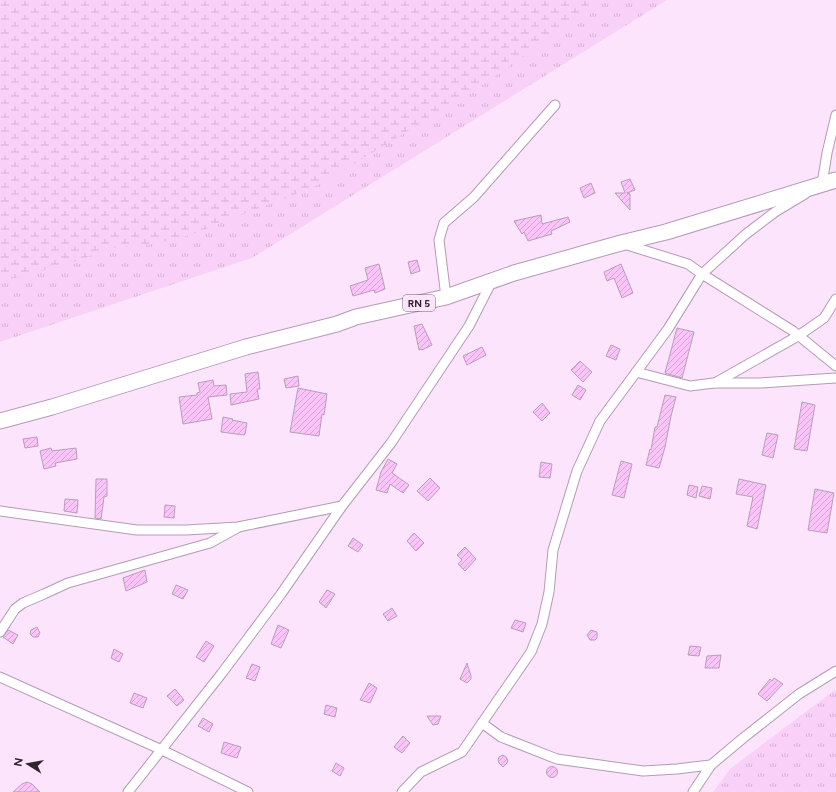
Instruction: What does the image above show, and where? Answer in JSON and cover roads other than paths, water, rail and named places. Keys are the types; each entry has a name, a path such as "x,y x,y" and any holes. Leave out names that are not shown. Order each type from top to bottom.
{"main road":[{"name":"RN 5","path":"0,421 52,407 246,347 356,318 446,297 514,273 666,232 829,182"}],"street":[{"path":"446,297 439,240 444,223 474,197 555,105"},
{"path":"402,792 421,772 462,752 531,652 542,624 549,592 553,550 576,471 600,421 668,330 702,274 746,234 775,212 829,182 827,153 836,115"},
{"path":"621,243 688,264 793,332 836,366"},
{"path":"128,792 226,667 390,442 469,326 492,281"},
{"path":"714,383 798,336 824,318 836,299"},
{"path":"636,372 690,386 714,383 836,378"},
{"path":"0,511 137,530 186,530 238,527 342,506"},
{"path":"0,632 15,609 23,603 68,583 210,543 238,527"},
{"path":"693,792 711,765 799,694 836,671"},
{"path":"0,677 162,750 248,792"},
{"path":"482,723 500,737 557,759 643,771 711,765"}]}
